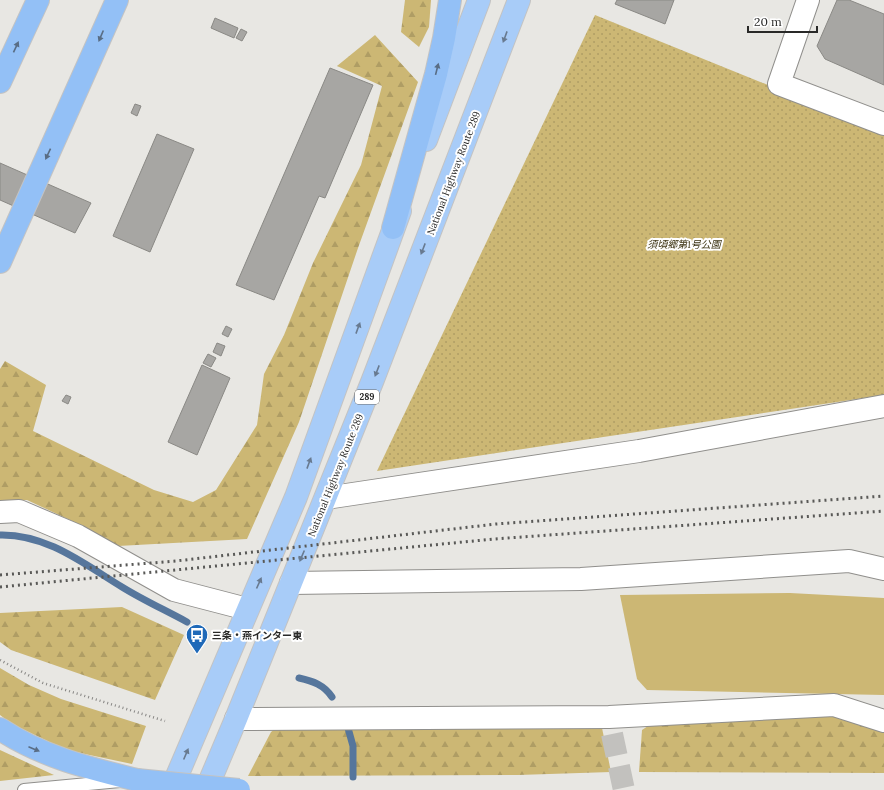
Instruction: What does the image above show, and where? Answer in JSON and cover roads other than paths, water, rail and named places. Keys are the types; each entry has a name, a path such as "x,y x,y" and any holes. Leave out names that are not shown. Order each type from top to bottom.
{"highway":[{"path":"0,82 38,0"},
{"path":"0,262 117,0"},
{"path":"393,228 437,67 450,10 450,0"},
{"path":"171,790 296,497 393,228 479,0"},
{"name":"National Highway Route 289","path":"206,790 372,382 518,0"},
{"path":"0,730 20,743 63,761 137,780 239,790"}],"street":[{"path":"808,0 779,84 884,124"},
{"path":"326,498 639,451 884,406"},
{"path":"0,512 19,511 78,536 174,590 247,609"},
{"path":"291,583 580,579 849,561 884,570"},
{"path":"236,719 611,725 834,705 884,721"}],"lane":[{"path":"24,790 137,780"}],"waterway":[{"path":"0,535 34,539 49,545 79,560 122,587 187,622"},
{"path":"299,678 318,684 332,697"},
{"path":"348,728 353,746 353,777"}],"tunnel":[{"path":"612,734 624,790"}],"railway":[{"path":"0,575 176,561 496,524 884,496"},
{"path":"0,587 494,539 884,511"}],"place":[{"name":"三条・燕インター東","path":"197,654"}],"park label":[{"name":"須頃郷第1号公園","path":"684,244"}]}
